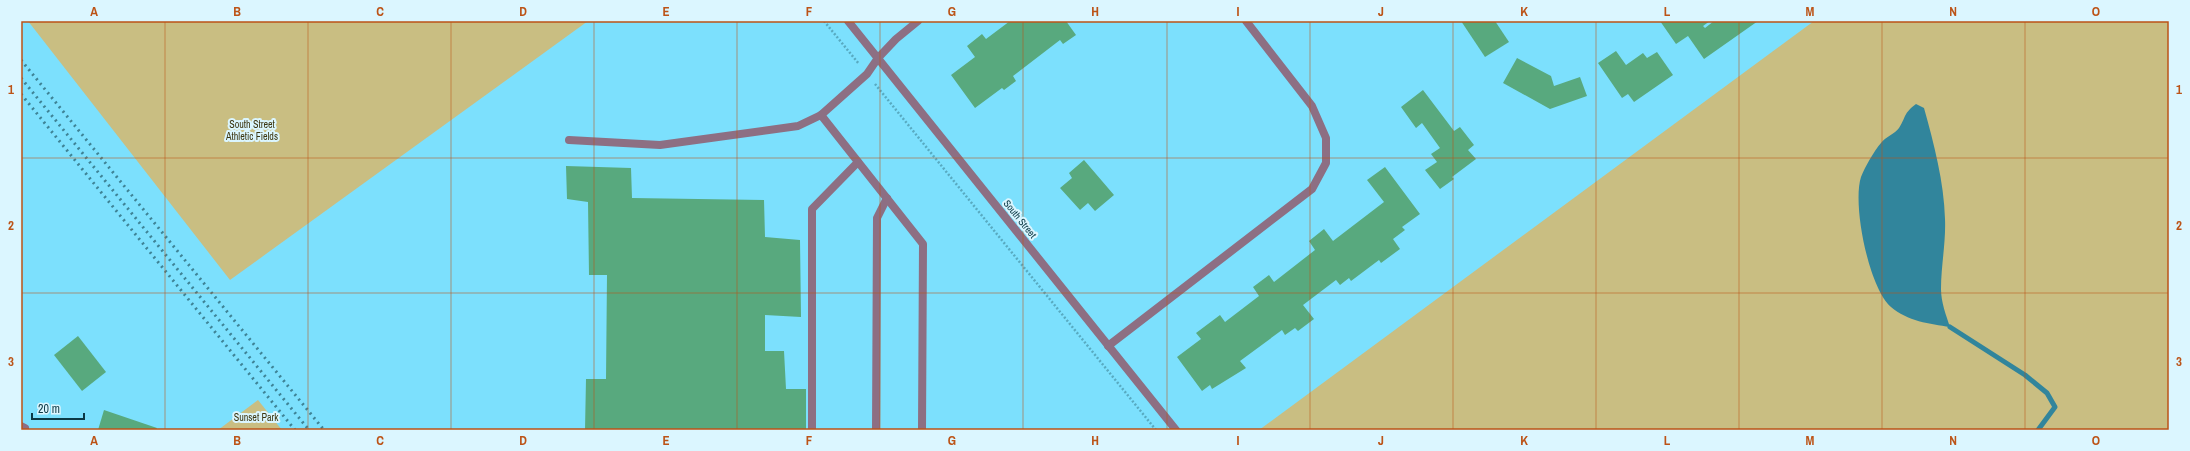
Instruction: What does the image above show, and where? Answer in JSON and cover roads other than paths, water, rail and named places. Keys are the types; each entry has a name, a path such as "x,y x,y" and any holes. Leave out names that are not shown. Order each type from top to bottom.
{"street":[{"name":"South Street","path":"848,21 1176,430"},
{"path":"569,140 660,145 798,126 821,115 867,74 878,58 896,39 918,21"},
{"path":"1108,346 1312,189 1326,164 1326,138 1312,106 1246,21"},
{"path":"821,115 923,244 922,430"},
{"path":"812,430 812,210 840,183 858,162"},
{"path":"876,430 877,218 887,198"}],"water":[{"path":"1916,104 1924,108 1941,177 1945,228 1941,294 1950,327 1911,319 1897,312 1891,307 1883,297 1876,283 1869,265 1864,245 1859,206 1861,177 1878,146 1899,128 1907,113"}],"waterway":[{"path":"1950,327 2025,375 2047,393 2055,407 2038,430"}],"railway":[{"path":"21,60 324,430"},
{"path":"21,78 309,430"},
{"path":"21,94 295,430"}],"park label":[{"name":"South Street Athletic Fields","path":"252,130"},
{"name":"Sunset Park","path":"256,417"}]}
